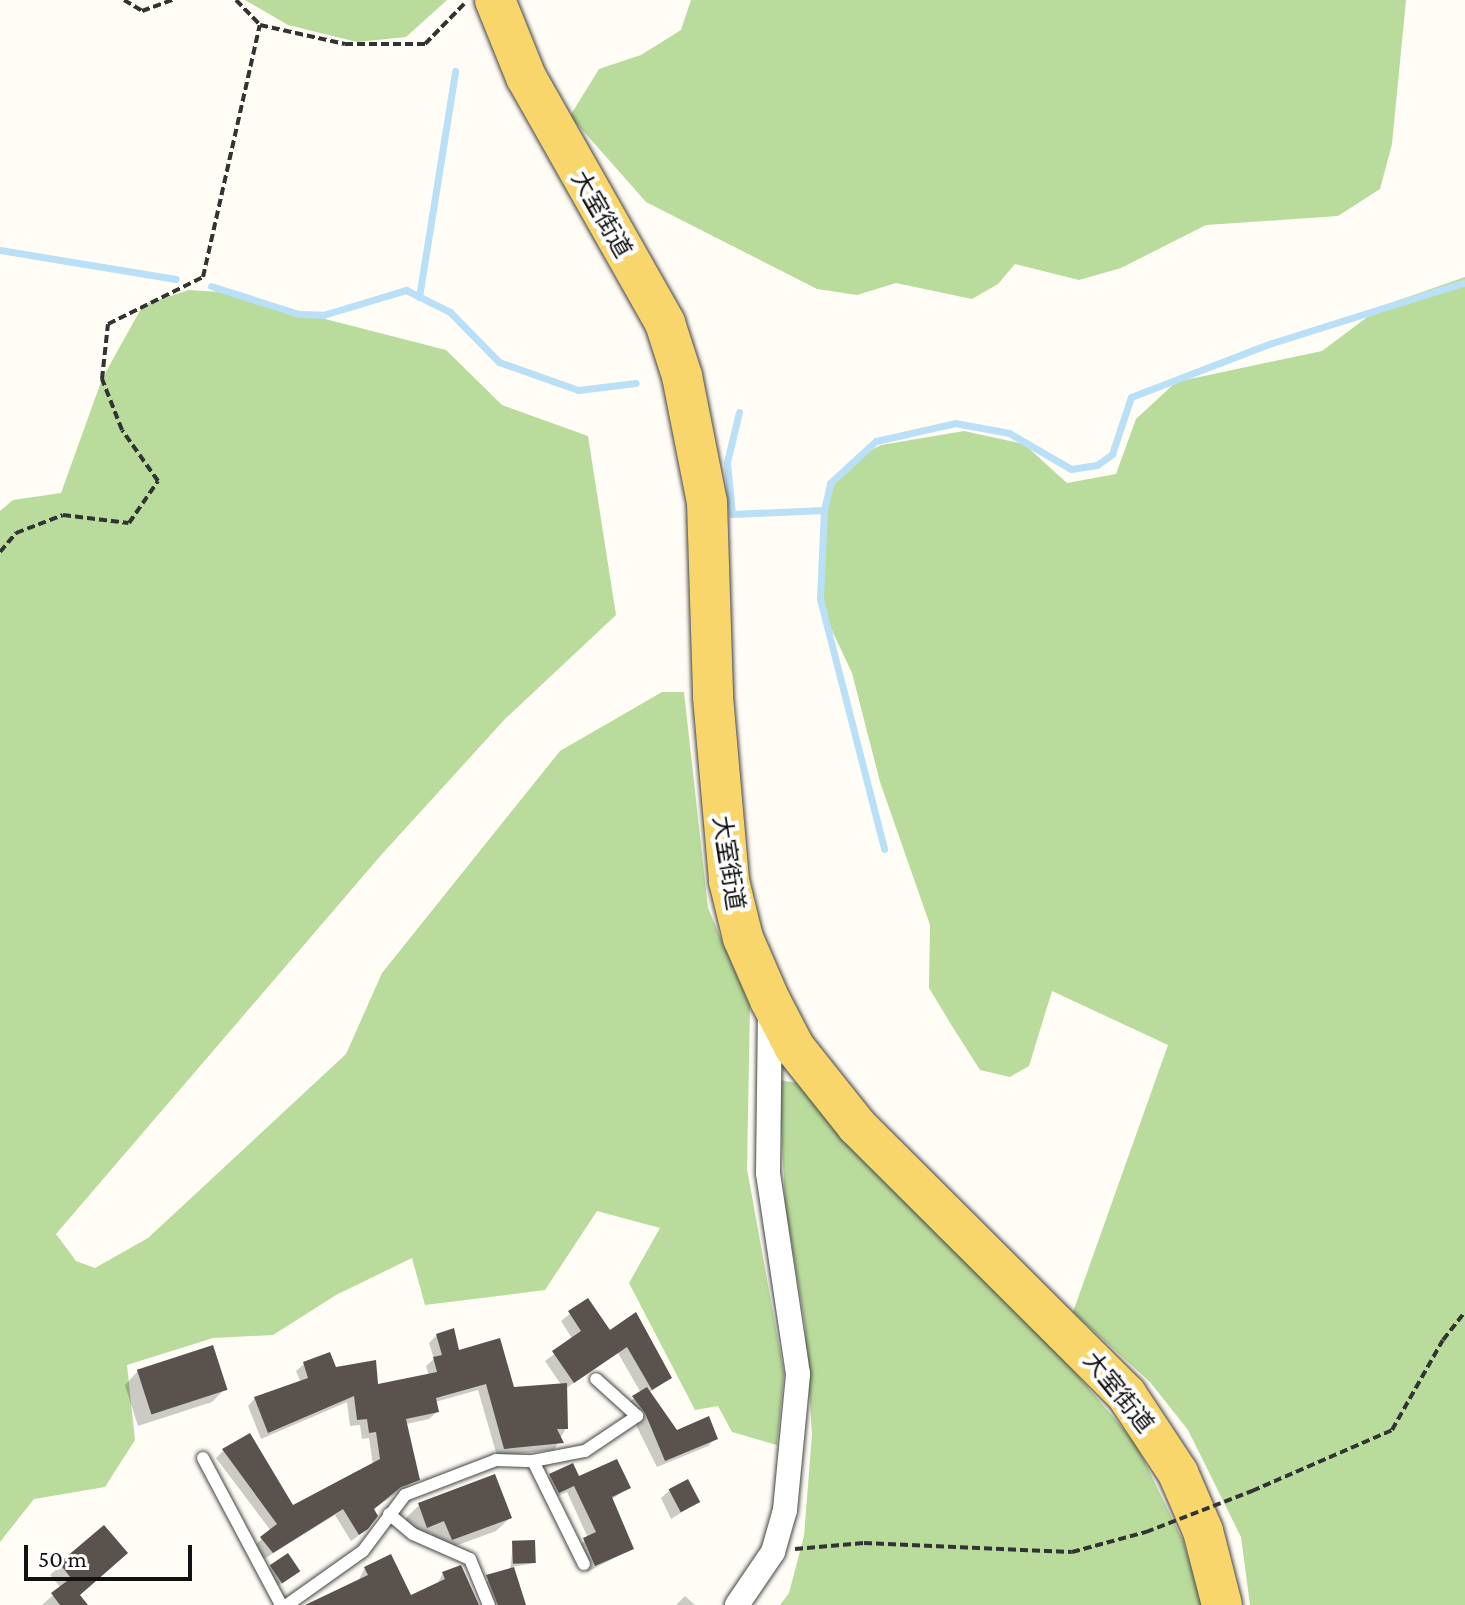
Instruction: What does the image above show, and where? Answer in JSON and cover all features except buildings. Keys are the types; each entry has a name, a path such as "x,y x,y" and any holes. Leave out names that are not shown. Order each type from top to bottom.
{"main road":[{"name":"大室街道","path":"495,0 526,77 665,323 682,376 707,502 713,697 729,881 743,938 770,1000 795,1048 857,1126 1126,1394 1178,1473 1203,1531 1222,1605"}],"street":[{"path":"737,1605 773,1552 785,1510 798,1374 768,1173 770,1000"}],"lane":[{"path":"203,1458 288,1604 363,1551 405,1495 431,1481 496,1460 533,1461 585,1451 637,1416 596,1379"},
{"path":"533,1461 584,1564"},
{"path":"389,1514 413,1534 470,1559 489,1605"}],"path":[{"path":"124,0 142,11 173,0"},
{"path":"236,0 260,25 345,44 425,44 468,0"},
{"path":"0,552 16,533 63,515 129,523 158,481 122,430 102,379 108,324 203,277 260,25"},
{"path":"773,1552 864,1543 1072,1552 1146,1532 1333,1460 1392,1430 1443,1340 1465,1312"}],"green space":[{"path":"245,0 447,0 406,37 357,42 288,25"},
{"path":"691,0 1406,0 1392,144 1380,189 1338,216 1206,225 1121,268 1079,280 1015,264 998,284 972,299 896,283 857,295 817,289 646,202 570,116 599,69 641,55 681,30"},
{"path":"1465,277 1465,1605 1250,1605 1241,1537 1188,1430 1150,1382 1073,1312 1168,1045 1052,991 1029,1066 1010,1077 980,1070 952,1026 929,988 930,925 880,782 852,673 821,607 828,493 850,461 881,445 964,431 1024,444 1067,483 1116,474 1136,419 1176,382 1322,351 1382,306"},
{"path":"189,290 220,292 446,350 502,405 588,436 616,615 505,719 382,854 56,1234 76,1261 95,1268 148,1238 346,1054 382,973 560,751 662,692 684,692 708,908 750,1006 747,1169 784,1373 777,1445 732,1432 718,1406 695,1410 629,1283 660,1228 597,1211 545,1290 425,1305 412,1258 336,1295 273,1335 213,1338 127,1365 135,1440 105,1487 34,1499 0,1542 0,511 13,500 61,493 102,379 143,305"},
{"path":"779,1080 803,1084 936,1234 1034,1324 1136,1444 1184,1543 1202,1605 780,1605 789,1593 804,1536 812,1434 805,1325 785,1203"}],"waterway":[{"path":"419,297 455,71"},
{"path":"0,250 176,279"},
{"path":"739,412 727,462 732,514 824,510 830,483 876,441 955,423 1009,433 1071,469 1097,465 1112,454 1131,397 1272,343 1465,282"},
{"path":"211,286 299,314 323,315 406,290 450,312 499,362 578,390 636,383"},
{"path":"824,510 820,599 884,849"}]}
